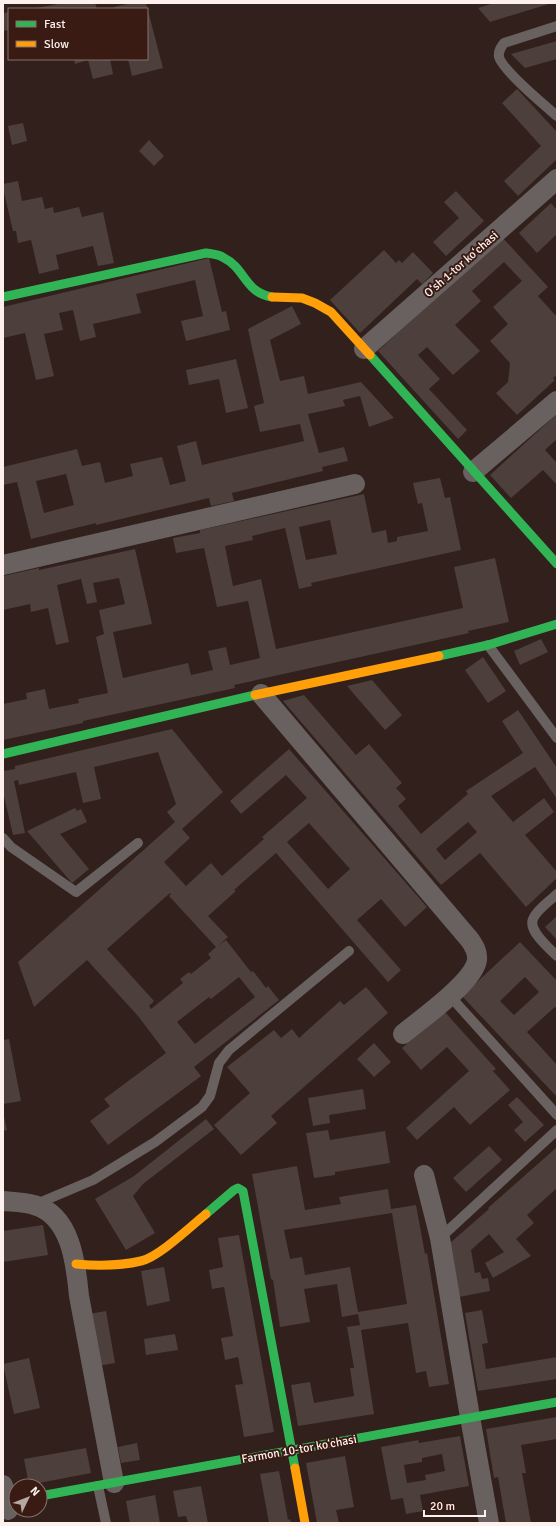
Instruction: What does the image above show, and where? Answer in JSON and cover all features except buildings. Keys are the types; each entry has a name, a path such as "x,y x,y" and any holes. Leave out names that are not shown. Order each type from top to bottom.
{"street":[{"name":"O‘sh 1-tor koʻchasi","path":"364,349 557,179"},
{"path":"3,297 206,253 214,253 232,262 258,293 274,297 298,297 316,303 331,312 557,564"},
{"path":"473,472 557,401"},
{"path":"3,565 355,484"},
{"path":"3,754 261,694 488,645 557,624"},
{"path":"261,694 473,945 476,951 477,958 475,967 467,978 403,1034"},
{"path":"424,1175 440,1238 489,1523"},
{"path":"76,1264 100,1266 142,1261 163,1249 234,1190 238,1188 243,1191 305,1523"},
{"path":"3,1201 34,1205 48,1211 60,1224 70,1242 76,1264 79,1296 106,1484"},
{"name":"Farmon 10-tor koʻchasi","path":"48,1495 557,1402"},
{"path":"3,1485 8,1508"}],"lane":[{"path":"557,26 504,43 500,48 499,55 502,64 557,116"},
{"path":"488,645 557,738"},
{"path":"3,838 11,847 76,892 138,843"},
{"path":"557,894 532,919 534,932 557,956"},
{"path":"34,1205 93,1180 155,1142 202,1108 210,1096 219,1063 229,1050 350,951"},
{"path":"449,995 557,1115"},
{"path":"440,1238 557,1130"},
{"path":"106,1484 106,1523"}],"traffic: fast":[{"path":"3,297 206,253 215,254 231,262 250,286 263,295 272,297"},
{"path":"370,355 557,564"},
{"path":"439,656 488,645 557,624"},
{"path":"3,754 255,695"},
{"path":"206,1214 234,1190 238,1188 243,1191 295,1468"},
{"path":"48,1495 557,1402"}],"traffic: slow":[{"path":"272,297 302,298 331,312 370,355"},
{"path":"255,695 439,656"},
{"path":"76,1264 117,1265 141,1261 166,1248 206,1214"},
{"path":"295,1468 305,1523"}]}
